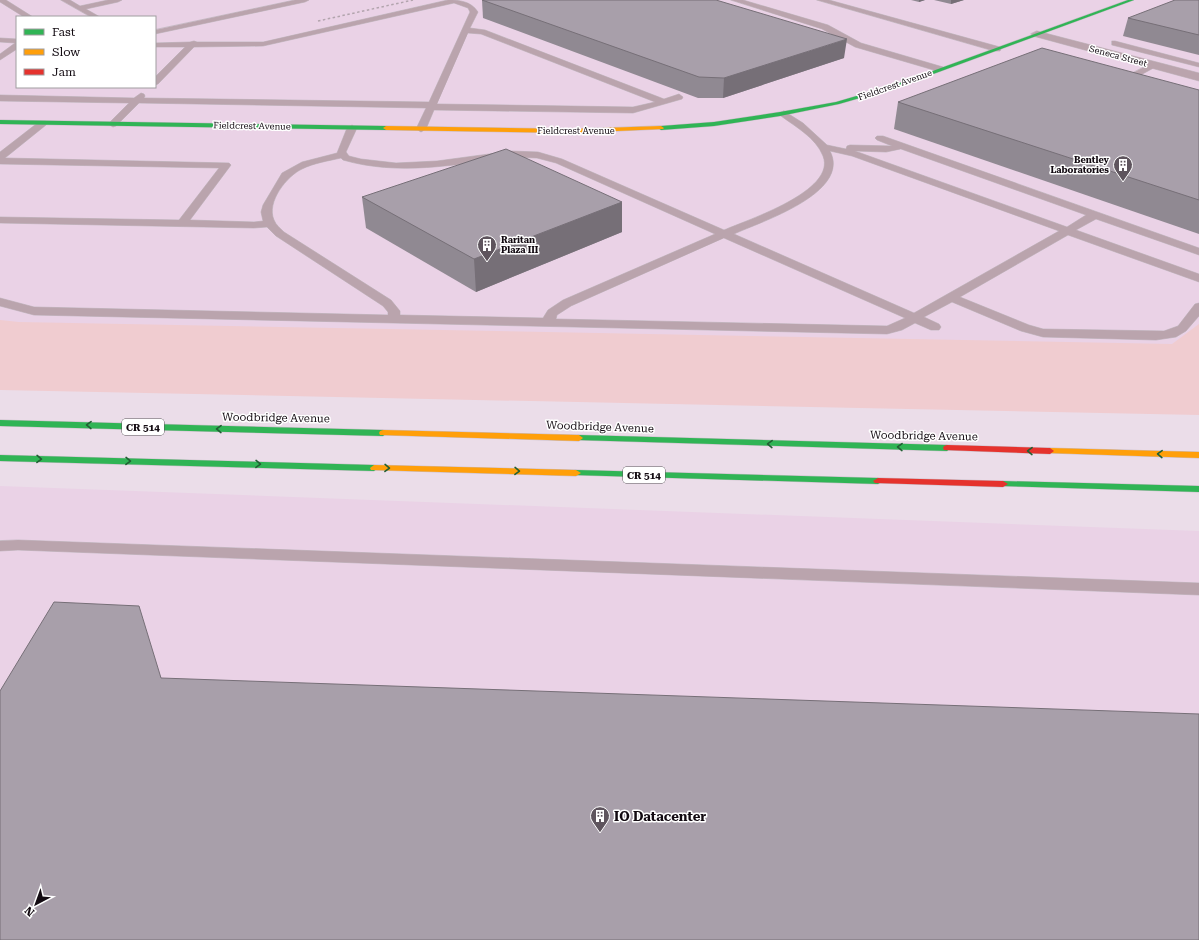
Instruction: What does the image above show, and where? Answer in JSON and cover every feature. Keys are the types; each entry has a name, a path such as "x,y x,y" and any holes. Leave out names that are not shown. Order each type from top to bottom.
{"main road":[{"name":"Fieldcrest Avenue","path":"0,122 613,131 706,124 784,114 862,97 1132,0"},
{"name":"Woodbridge Avenue","path":"0,423 1199,455"},
{"name":"CR 514","path":"0,458 1199,489"}],"street":[{"name":"Seneca Street","path":"1037,34 1199,77"}],"lane":[{"path":"1,0 27,16"},
{"path":"65,0 94,16"},
{"path":"79,8 118,0"},
{"path":"156,32 305,0"},
{"path":"156,45 194,43 269,43 456,0 474,11 421,129"},
{"path":"734,0 825,27 858,45 940,70"},
{"path":"821,0 997,49"},
{"path":"466,30 482,32 664,102"},
{"path":"0,40 16,41"},
{"path":"156,81 194,43"},
{"path":"1115,43 1199,65"},
{"path":"0,58 16,46"},
{"path":"1150,83 1129,77 1155,66"},
{"path":"113,124 146,91"},
{"path":"0,98 625,110 644,108 679,97"},
{"path":"548,322 552,313 567,303 793,204 820,185 827,176 830,166 827,154 823,147 805,128 784,114"},
{"path":"0,157 42,123"},
{"path":"342,155 341,149 352,128"},
{"path":"880,138 1199,252"},
{"path":"823,147 891,149 902,146"},
{"path":"823,147 855,154 1199,278"},
{"path":"394,319 394,311 387,302 280,234 269,223 267,217 267,205 286,175 299,166 342,155 360,162 396,166 442,164 512,154 546,157 565,163 936,327"},
{"path":"0,161 226,165 182,223"},
{"path":"0,302 34,311 887,330 898,327 1095,215"},
{"path":"0,220 254,225 269,223"},
{"path":"951,297 1033,331 1053,334 1156,336 1173,334 1183,328 1199,307"},
{"path":"0,546 34,545 1199,589"}],"shaded area":[{"path":"0,0 1199,0 1199,413 0,382"},
{"path":"0,320 19,322 1172,344 1199,324 1199,415 0,390"},
{"path":"0,486 1199,531 1199,940 0,940"}],"building":[{"path":"482,0 716,0 847,39 724,78 699,77"},
{"path":"1175,0 1199,0 1199,35 1128,18"},
{"name":"Bentley Laboratories","path":"1042,48 1199,90 1199,200 898,102"},
{"path":"506,149 622,202 474,259 362,197"},
{"name":"IO Datacenter","path":"54,602 139,606 161,678 1199,714 1199,940 0,940 0,691"}],"railway":[{"path":"318,21 413,0"}],"traffic: fast":[{"path":"661,128 714,124 780,114 837,103 896,86 1132,0"},
{"path":"0,122 386,128"},
{"path":"0,423 383,433"},
{"path":"579,438 947,448"},
{"path":"0,458 374,468"},
{"path":"576,473 878,481"},
{"path":"1003,484 1199,489"}],"traffic: slow":[{"path":"386,128 572,131 661,128"},
{"path":"383,433 579,438"},
{"path":"1050,451 1199,455"},
{"path":"374,468 576,473"}],"traffic: jam":[{"path":"947,448 1050,451"},
{"path":"878,481 1003,484"}],"place":[{"name":"Bentley Laboratories","path":"1123,182"},
{"name":"Raritan Plaza III","path":"487,262"},
{"name":"IO Datacenter","path":"600,833"}]}
